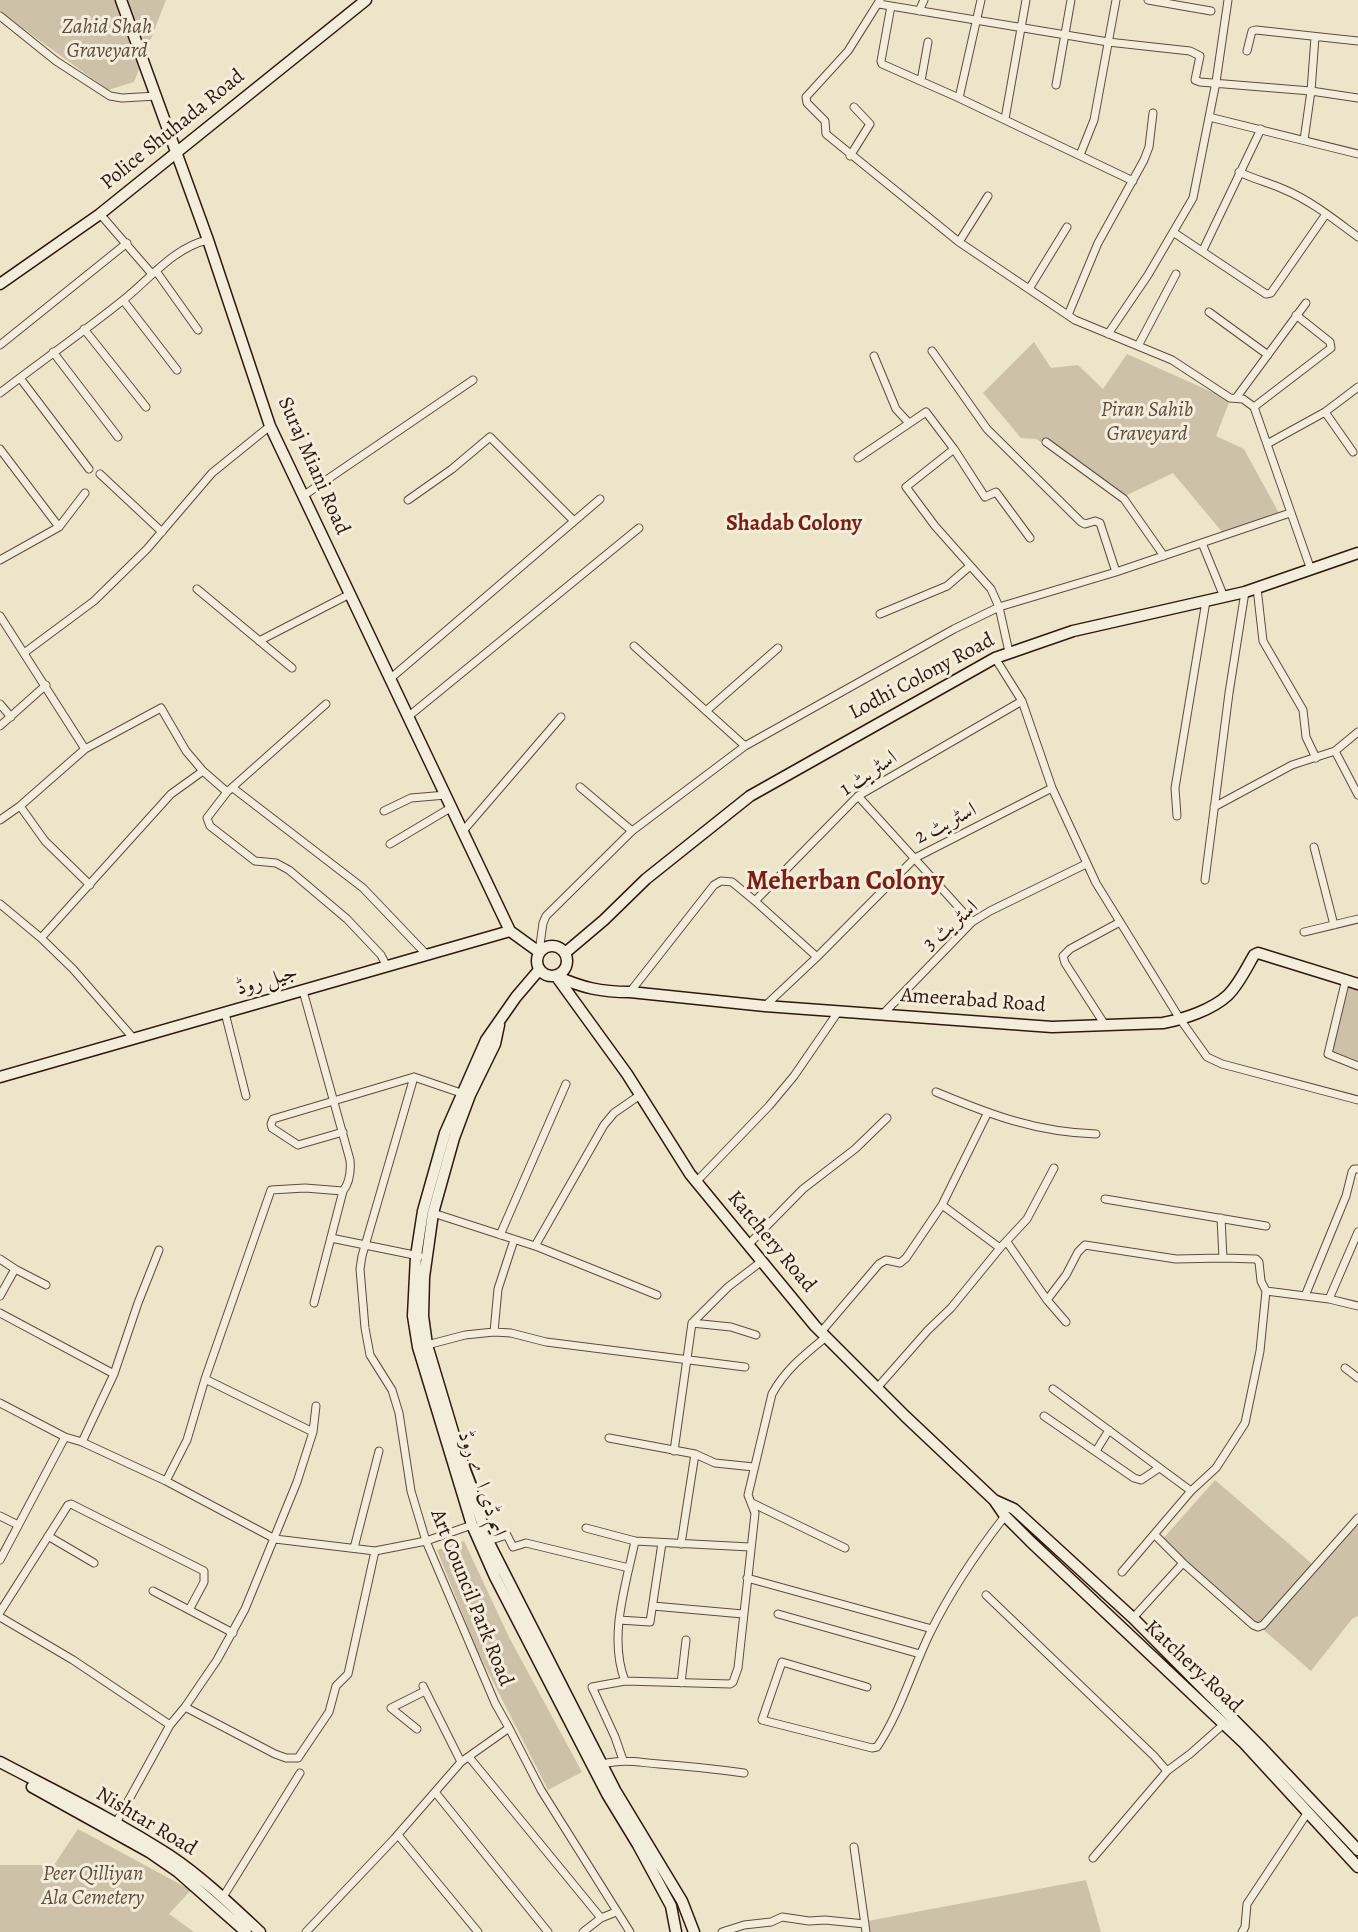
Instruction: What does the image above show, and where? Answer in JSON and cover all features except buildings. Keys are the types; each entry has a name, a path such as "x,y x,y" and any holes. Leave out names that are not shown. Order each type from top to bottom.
{"main road":[{"name":"Suraj Miani Road","path":"121,0 177,151 270,426 510,931"},
{"name":"Police Shuhada Road","path":"0,284 100,214 366,0"},
{"name":"Lodhi Colony Road","path":"565,953 604,920 646,879 750,796 995,658 1073,631 1245,592 1358,553"},
{"path":"510,931 539,952"},
{"name":"جیل روڈ","path":"0,1077 510,931"},
{"path":"553,946 565,953 566,968 556,976 549,976 539,970 536,959 539,952 545,947 553,946"},
{"name":"Ameerabad Road","path":"556,976 601,992 630,992 765,1006 1052,1027 1163,1023 1180,1019 1212,1005 1228,994 1254,955 1258,953 1358,984"},
{"name":"ایم ڈی اے روڈ","path":"539,970 516,997 486,1040 445,1133 423,1211 421,1256 423,1316 427,1345 471,1525 602,1764 682,1901 694,1932"},
{"name":"Katchery Road","path":"556,976 640,1095 696,1182 824,1335 994,1500 1005,1516 1031,1542 1156,1659 1228,1720"},
{"name":"ایم ڈی اے روڈ","path":"500,1022 495,1044 470,1095 454,1138 421,1256 413,1316 418,1347 455,1457 499,1575 607,1794 671,1906 676,1932"},
{"name":"Katchery Road","path":"994,1500 1014,1509 1107,1593 1164,1650 1257,1750 1358,1850"},
{"path":"1031,1542 1040,1531"},
{"path":"1097,1603 1107,1593"},
{"path":"1156,1659 1164,1650"},
{"name":"Katchery Road","path":"1257,1750 1358,1868"},
{"name":"Nishtar Road","path":"0,1762 116,1823 170,1856 223,1897 260,1932"},
{"name":"Nishtar Road","path":"0,1770 149,1852 178,1872 246,1932"}],"street":[{"path":"919,11 924,0"},
{"path":"959,98 981,0"},
{"path":"1005,119 1026,0"},
{"path":"1056,85 1071,0"},
{"path":"1080,155 1094,120 1116,0"},
{"path":"1148,0 1211,11"},
{"path":"1108,334 1148,275 1193,198 1216,82 1228,0"},
{"path":"1311,570 1254,407 1243,399 1230,398 1172,360 1068,315 959,242 850,156 826,134 825,121 807,103 806,98 848,51 879,2 919,11 1108,42 1197,53 1200,56 1195,80 1358,98"},
{"path":"891,6 881,63 1005,119 1133,181"},
{"path":"0,16 56,61 110,96 122,98 157,96"},
{"path":"1247,51 1250,35 1256,30 1358,41"},
{"path":"1304,140 1311,91 1314,37"},
{"path":"921,81 928,42"},
{"path":"850,156 870,124 855,107"},
{"path":"1068,315 1098,243 1144,160 1149,147 1153,113"},
{"path":"1209,117 1358,154"},
{"path":"1203,250 1261,129"},
{"path":"1239,172 1283,189 1326,214 1358,237"},
{"path":"959,242 988,196"},
{"path":"100,214 154,273 198,330"},
{"path":"1173,232 1266,294 1271,293 1326,214"},
{"path":"1029,289 1067,227"},
{"path":"0,393 123,300 192,243 208,240"},
{"path":"0,345 127,243"},
{"path":"1138,346 1176,274"},
{"path":"123,300 177,370"},
{"path":"1236,399 1305,303"},
{"path":"1209,312 1268,354"},
{"path":"1254,407 1331,348 1330,342 1296,315"},
{"path":"84,329 146,407"},
{"path":"932,351 987,429 1082,522 1085,524 1095,521 1100,523 1116,572"},
{"path":"53,352 118,437"},
{"path":"873,356 896,409 908,422"},
{"path":"20,378 89,469"},
{"path":"303,496 473,380"},
{"path":"1267,444 1325,412 1358,387"},
{"path":"858,458 908,422 926,412 954,449 985,497 996,492 1030,538"},
{"path":"1325,412 1353,452"},
{"path":"24,652 94,601 162,532 212,473 270,426"},
{"path":"408,500 452,469 490,437 574,521"},
{"path":"1046,442 1124,498 1164,556"},
{"path":"0,449 59,527"},
{"path":"954,449 906,487 934,526 991,589 999,607 1009,652"},
{"path":"100,474 162,532"},
{"path":"0,549 3,558 59,527 85,493"},
{"path":"391,678 600,499"},
{"path":"539,952 546,916 632,831 745,746 954,629 999,607 1116,572 1290,513"},
{"path":"409,716 639,528"},
{"path":"1202,543 1224,597"},
{"path":"880,614 948,586 970,566"},
{"path":"1257,588 1263,641 1303,710 1306,737 1316,758"},
{"path":"197,589 292,668"},
{"path":"1205,880 1229,693 1245,592"},
{"path":"259,641 350,594"},
{"path":"1177,816 1175,788 1206,601"},
{"path":"0,616 85,749"},
{"path":"634,646 745,746"},
{"path":"706,711 778,648"},
{"path":"995,658 1022,701 1052,788 1086,864 1180,1019 1208,1057 1222,1064 1358,1100"},
{"path":"0,726 46,685"},
{"name":"اسٹریٹ 1","path":"755,901 858,796 1022,701"},
{"path":"0,704 11,717"},
{"path":"326,704 230,790 207,818 210,826 255,861 276,863 289,870 347,919 381,956 387,967"},
{"path":"0,820 20,806 85,749 161,708 186,751 203,771 363,888 426,954"},
{"path":"463,831 561,717"},
{"path":"1214,807 1292,765 1335,751 1358,732"},
{"path":"1335,751 1358,795"},
{"path":"41,939 171,794 203,771"},
{"path":"580,787 632,831"},
{"name":"اسٹریٹ 2","path":"765,1006 915,858 1052,788"},
{"path":"384,811 411,798 446,795"},
{"path":"858,796 972,922"},
{"path":"20,806 45,841 90,885"},
{"path":"390,844 452,807"},
{"path":"1314,848 1334,925"},
{"name":"اسٹریٹ 3","path":"883,1014 972,922 1086,864"},
{"path":"630,992 717,882 732,882 817,957"},
{"path":"0,904 73,969 134,1039"},
{"path":"1304,932 1358,919"},
{"path":"1105,1025 1065,963 1063,956 1070,949 1120,922"},
{"path":"1346,979 1328,1054 1358,1066"},
{"path":"303,991 343,1132 351,1170 347,1186 342,1191 314,1303"},
{"path":"696,1182 769,1106 794,1076 838,1012"},
{"path":"225,1013 246,1096"},
{"path":"343,1132 298,1145 272,1128 271,1124 273,1119 414,1077 461,1093"},
{"name":"Art Council Park Road","path":"414,1077 364,1246 360,1269 364,1328 370,1354 392,1390 399,1413 411,1491 426,1541 495,1702 541,1790 630,1932"},
{"path":"500,1236 566,1084"},
{"path":"936,1092 987,1113 1037,1129 1068,1134 1096,1134"},
{"path":"535,1246 604,1125 614,1113 640,1095"},
{"path":"623,1760 592,1687 625,1681 732,1683 738,1668 754,1513 748,1495 772,1394 799,1358 824,1335 882,1261 903,1262 942,1205 987,1113"},
{"path":"748,1245 803,1189 855,1149 887,1118"},
{"path":"877,1388 927,1330 951,1308 1000,1248 1028,1219 1054,1168"},
{"path":"1305,1296 1346,1196 1352,1172 1358,1169"},
{"path":"166,1480 187,1440 205,1378 271,1190 304,1188 342,1191"},
{"path":"1105,1199 1266,1226"},
{"path":"942,1205 1000,1248"},
{"path":"433,1213 535,1246 657,1295"},
{"path":"1221,1218 1223,1258"},
{"path":"1329,1299 1358,1232"},
{"path":"331,1238 421,1256"},
{"path":"494,1332 498,1289 514,1240"},
{"path":"1007,1242 1047,1300 1066,1322"},
{"path":"1047,1300 1085,1245 1176,1259 1258,1260 1261,1281 1266,1291 1260,1351 1245,1423 1216,1468 1191,1491 1122,1572"},
{"path":"82,1442 114,1374 159,1250"},
{"path":"0,1259 46,1285"},
{"path":"674,1450 692,1323 728,1287 762,1262"},
{"path":"0,1296 15,1269"},
{"path":"1266,1291 1329,1299 1358,1306"},
{"path":"0,1313 114,1374"},
{"path":"692,1323 731,1327 756,1335"},
{"path":"427,1345 465,1335 511,1333 546,1342 745,1367"},
{"path":"1345,1368 1358,1378"},
{"path":"205,1378 313,1432"},
{"path":"1053,1389 1191,1491"},
{"path":"0,1403 65,1437 82,1442 166,1480 275,1539 375,1551 426,1541 471,1525"},
{"path":"116,1823 170,1725 185,1707 233,1633 275,1539 297,1482 313,1432 316,1406"},
{"path":"1044,1416 1141,1480 1160,1468"},
{"path":"1096,1451 1109,1430"},
{"path":"0,1560 65,1437"},
{"path":"609,1438 695,1454 716,1463 754,1467"},
{"path":"354,1548 379,1451"},
{"path":"681,1544 695,1454"},
{"path":"752,1503 845,1548"},
{"path":"0,1612 68,1505 71,1504 201,1568 205,1574 204,1582 189,1610"},
{"path":"0,1516 18,1525"},
{"path":"867,1687 782,1662 762,1720 875,1748 899,1705 920,1654 947,1601 991,1533 1005,1516"},
{"path":"1155,1535 1252,1625 1258,1627 1263,1625 1358,1518"},
{"path":"586,1528 635,1540 750,1547"},
{"path":"488,1541 507,1535 513,1547 526,1543 629,1568"},
{"path":"48,1536 94,1563"},
{"path":"625,1681 618,1647 619,1620 635,1540"},
{"path":"619,1620 650,1622 662,1543"},
{"path":"185,1707 275,1754 286,1758 298,1758 329,1712 336,1686 348,1674 375,1551"},
{"path":"1133,1618 1183,1563"},
{"path":"747,1578 932,1629"},
{"path":"153,1591 233,1633"},
{"path":"986,1595 1147,1749 1167,1771"},
{"path":"653,1606 743,1614"},
{"path":"778,1614 920,1654"},
{"path":"0,1617 73,1660 170,1725"},
{"path":"681,1683 686,1640"},
{"path":"417,1729 391,1708 424,1688 461,1762"},
{"path":"1093,1858 1167,1771 1228,1720"},
{"path":"306,1932 398,1835 461,1762 509,1728"},
{"path":"469,1757 601,1918"},
{"path":"602,1764 623,1760 744,1773"},
{"path":"223,1897 300,1773"},
{"path":"435,1791 548,1932"},
{"path":"1242,1932 1245,1928 1247,1904 1308,1812"},
{"path":"398,1835 478,1932"},
{"path":"854,1847 866,1932"},
{"path":"583,1932 601,1918 616,1912"},
{"path":"722,1932 744,1925 771,1922 782,1917 865,1924"}],"green space":[{"name":"Zahid Shah Graveyard","path":"0,0 166,0 134,82 108,90 3,14 0,11"},
{"name":"Piran Sahib Graveyard","path":"1034,342 1051,368 1078,365 1103,389 1127,354 1230,400 1216,436 1244,449 1280,515 1223,533 1173,473 1125,496 1036,439 1021,438 983,393"},
{"path":"1348,982 1358,985 1358,1064 1330,1053"},
{"path":"1215,1480 1317,1568 1358,1522 1358,1616 1352,1619 1311,1671 1161,1541"},
{"path":"464,1541 509,1637 582,1772 548,1790 477,1650 437,1550"},
{"name":"Peer Qilliyan Ala Cemetery","path":"78,1829 191,1890 169,1914 194,1932 0,1932 0,1865 54,1865"},
{"path":"1086,1880 1101,1932 864,1932 862,1922"}],"district":[{"name":"Shadab Colony","path":"794,525"},
{"name":"Meherban Colony","path":"845,882"}]}
